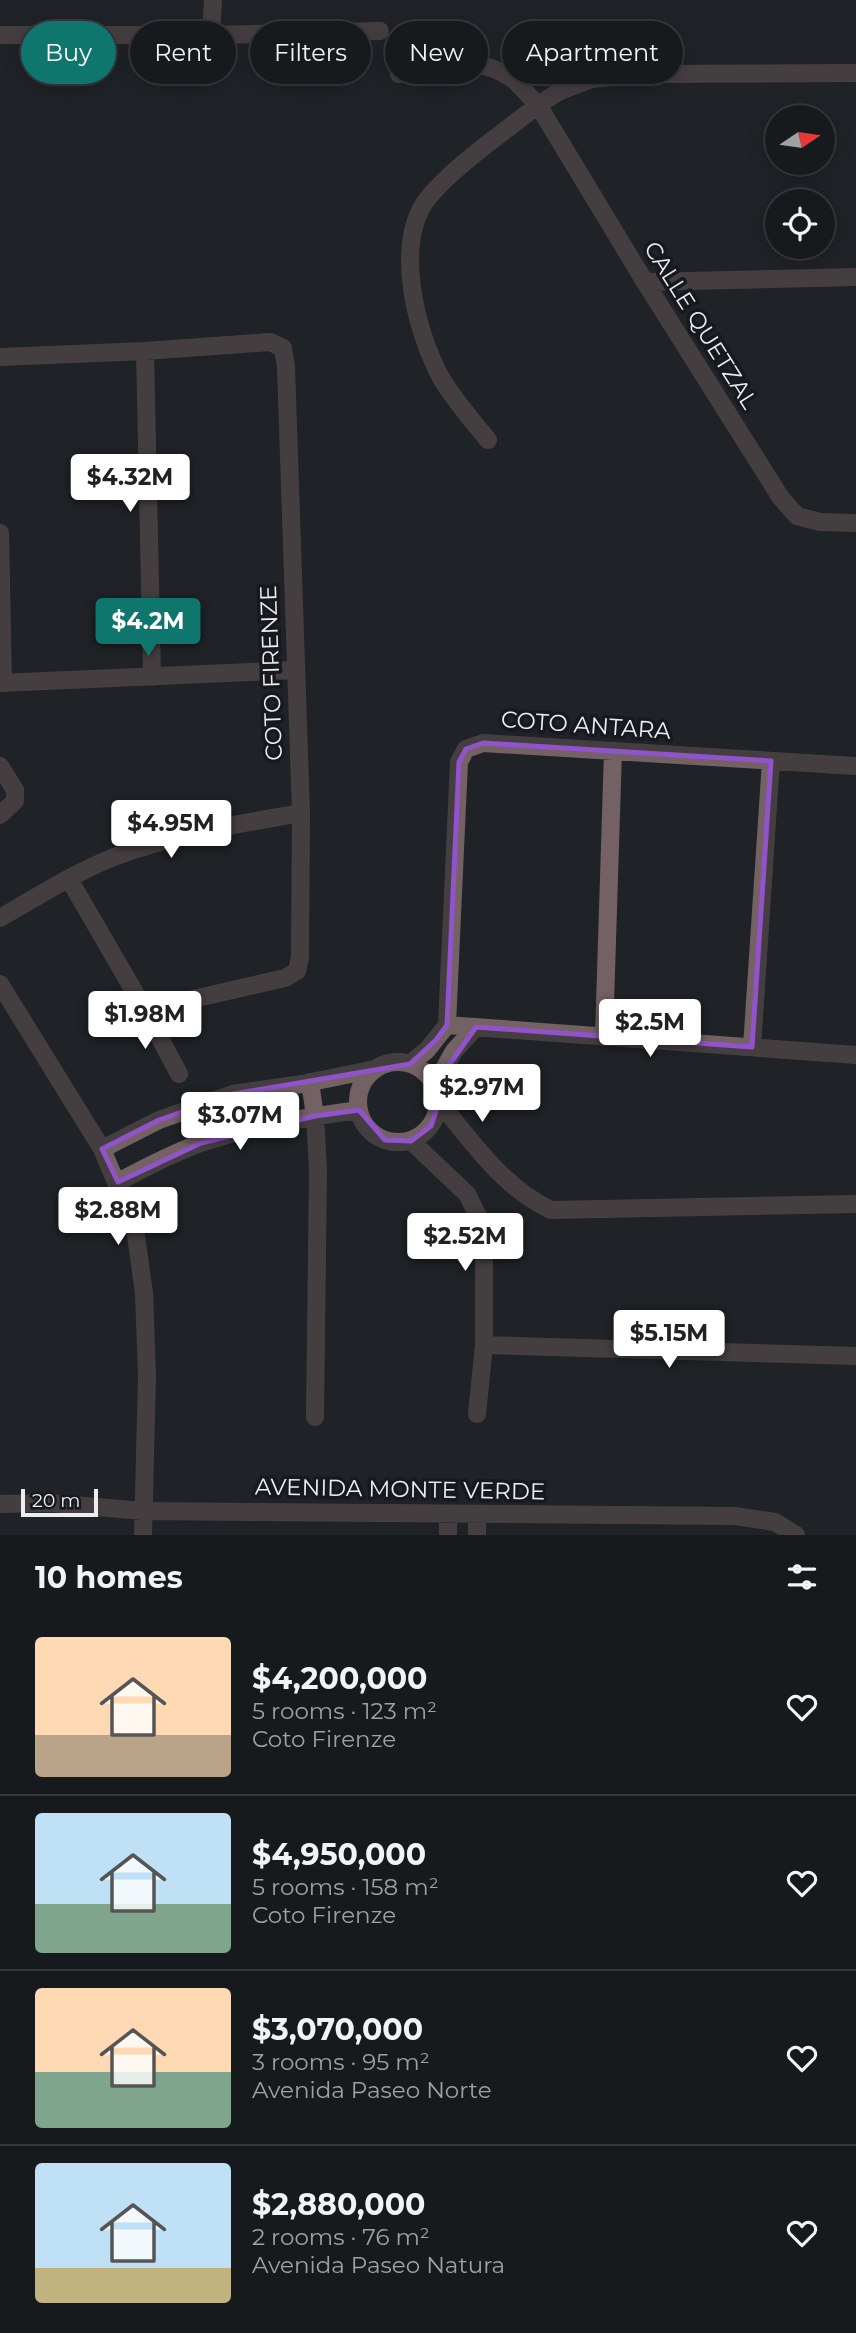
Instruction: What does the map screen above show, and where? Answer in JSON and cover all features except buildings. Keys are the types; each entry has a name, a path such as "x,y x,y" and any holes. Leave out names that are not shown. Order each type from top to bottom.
{"street":[{"path":"211,21 212,0"},
{"path":"236,34 380,30"},
{"path":"0,35 130,35"},
{"name":"CALLE QUETZAL","path":"488,68 511,78 538,106 780,498 797,516 820,522 856,523"},
{"path":"488,440 441,377 425,344 410,272 417,218 427,200 451,176 538,106 560,91 591,79 640,74 856,73"},
{"path":"645,282 856,277"},
{"name":"COTO FIRENZE","path":"0,357 270,342 283,348 286,367 301,813 300,957 297,971 285,978 145,1010"},
{"path":"145,351 152,677"},
{"path":"0,533 1,683 295,670"},
{"name":"COTO ANTARA","path":"447,1025 459,762 466,749 483,743 856,766"},
{"path":"604,1037 613,751"},
{"path":"752,1047 771,761"},
{"path":"0,766 15,790 15,801 0,815"},
{"path":"0,918 114,857 208,829 301,813"},
{"path":"69,879 179,1074"},
{"path":"0,984 102,1149 135,1228 144,1293 147,1376 143,1535"},
{"path":"410,1064 427,1050 447,1025 856,1055"},
{"path":"375,1069 363,1083 358,1101 364,1123 373,1133 385,1140 398,1143 411,1141 431,1126 437,1114 437,1093 454,1051 476,1027"},
{"path":"102,1149 159,1120 233,1094 310,1082 398,1062 420,1068 509,1183 532,1201 551,1210 856,1204"},
{"path":"310,1082 318,1170 314,1417"},
{"path":"118,1182 201,1143 315,1116 359,1111"},
{"path":"411,1141 467,1194 477,1214 484,1238 484,1345 477,1414"},
{"path":"484,1345 856,1356"},
{"name":"AVENIDA MONTE VERDE","path":"0,1504 50,1503 144,1511 735,1516 775,1522 796,1535"},
{"path":"448,1514 448,1535"},
{"path":"477,1514 477,1535"}],"highlighted area":[{"path":"483,743 771,761 752,1047 476,1027 435,1085 439,1102 431,1126 411,1141 385,1140 359,1110 315,1116 201,1143 118,1182 102,1149 159,1120 233,1094 410,1064 436,1040 447,1025 459,762 466,749"}]}
